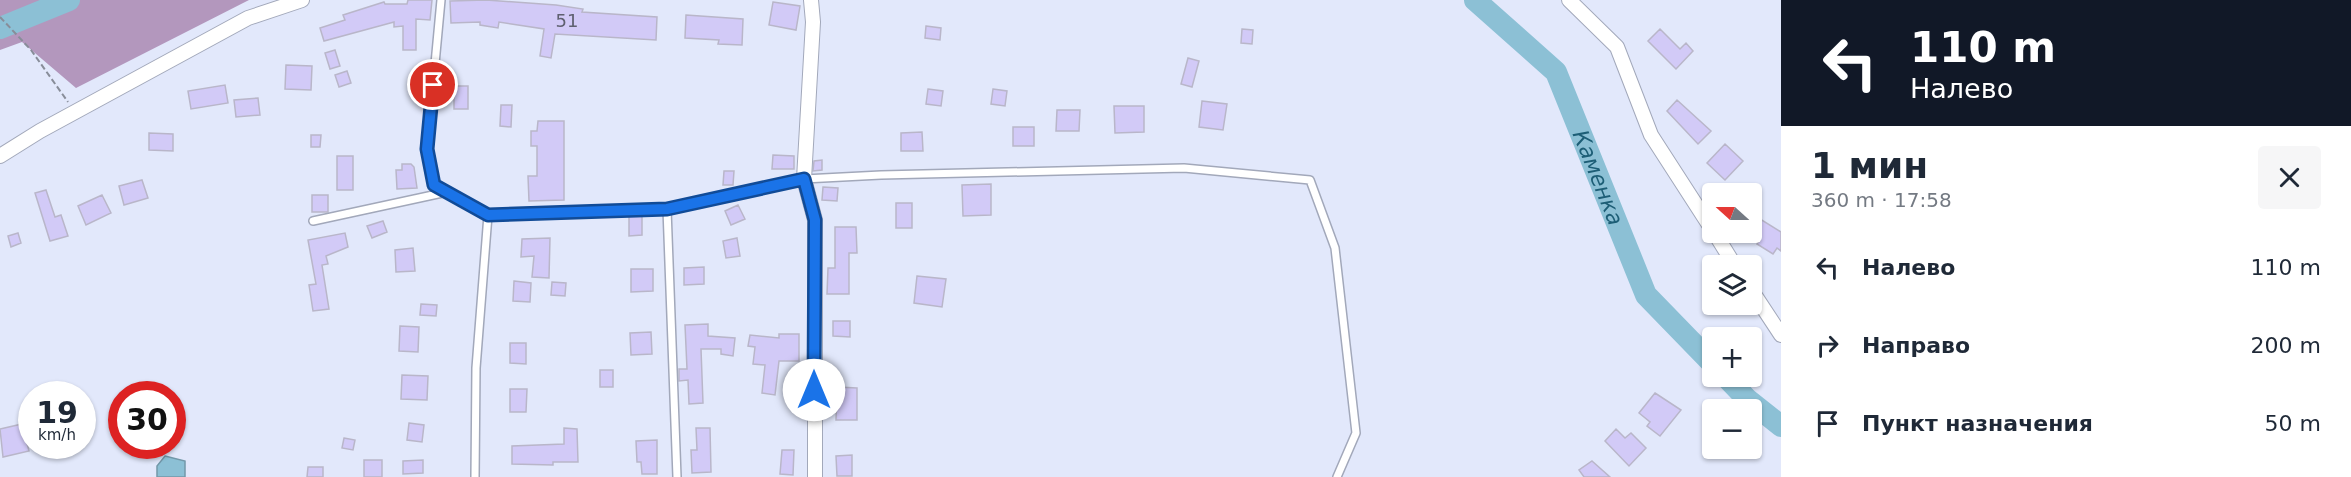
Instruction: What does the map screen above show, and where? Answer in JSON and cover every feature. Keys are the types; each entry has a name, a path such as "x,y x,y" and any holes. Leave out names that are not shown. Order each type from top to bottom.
{"street":[{"path":"0,156 75,112 248,18 302,0"},
{"path":"811,0 813,22 804,179 815,220 815,477"},
{"path":"1569,0 1617,47 1651,135 1702,214"},
{"path":"1762,306 1781,335"}],"lane":[{"path":"441,0 427,149 434,185 488,215 667,209 804,179 1184,168 1310,180 1335,248 1356,434 1337,477"},
{"path":"313,221 447,192"},
{"path":"667,209 677,477"},
{"path":"475,477 476,368 488,215"}],"path":[{"path":"0,17 31,50 75,112"}],"shaded area":[{"path":"0,0 249,0 76,88 22,42 0,50"}],"water":[{"path":"163,459 185,461 185,477 157,477 157,466"}],"building":[{"path":"408,0 432,0 430,20 416,19 416,50 403,50 403,26 394,27 394,22 324,41 320,28 345,20 343,15 384,2 385,4 407,4"},
{"path":"486,0 556,5 583,9 582,12 657,17 656,40 555,34 551,58 540,56 544,29 499,22 498,28 480,25 480,22 451,23 450,1"},
{"path":"773,2 800,6 796,30 769,25"},
{"path":"686,15 743,19 742,45 718,44 719,40 685,38"},
{"path":"926,26 941,28 940,40 925,38"},
{"path":"1242,29 1253,30 1252,44 1241,43"},
{"path":"1660,29 1680,49 1686,43 1693,51 1676,69 1648,41"},
{"path":"335,50 340,66 330,69 325,53"},
{"path":"1188,58 1199,61 1192,87 1181,84"},
{"path":"286,65 312,66 311,90 285,89"},
{"path":"347,71 351,83 339,87 335,75"},
{"path":"225,85 228,103 191,109 188,91"},
{"path":"454,86 468,86 468,109 454,109"},
{"path":"928,89 943,91 941,106 926,104"},
{"path":"993,89 1007,91 1005,106 991,104"},
{"path":"258,98 260,115 236,117 234,100"},
{"path":"1677,100 1711,131 1698,144 1667,111"},
{"path":"1202,101 1227,104 1223,130 1199,127"},
{"path":"501,105 512,105 511,127 500,126"},
{"path":"1114,106 1144,106 1144,132 1115,133"},
{"path":"1057,110 1080,110 1079,131 1056,131"},
{"path":"538,121 564,121 564,200 529,201 528,176 537,176 537,146 531,146 531,131 537,131"},
{"path":"1013,127 1034,127 1034,146 1013,146"},
{"path":"922,132 923,151 901,151 901,133"},
{"path":"149,133 173,134 173,151 149,150"},
{"path":"311,135 321,135 320,147 311,147"},
{"path":"1725,144 1743,161 1725,180 1707,163"},
{"path":"773,155 794,156 794,169 772,169"},
{"path":"337,156 353,156 353,190 337,190"},
{"path":"822,160 822,170 813,171 814,161"},
{"path":"402,164 411,164 414,167 417,188 397,189 396,170 402,170"},
{"path":"724,171 734,171 733,185 723,185"},
{"path":"142,180 148,198 124,205 119,186"},
{"path":"991,184 991,215 963,216 962,185"},
{"path":"823,187 838,188 837,201 822,200"},
{"path":"46,190 55,217 61,215 68,236 50,241 35,193"},
{"path":"102,195 111,213 86,225 78,206"},
{"path":"312,195 328,195 328,212 312,212"},
{"path":"896,203 912,203 912,228 896,228"},
{"path":"738,205 745,219 731,225 725,211"},
{"path":"642,215 642,235 629,236 629,216"},
{"path":"1762,220 1781,232 1781,251 1777,248 1773,254 1757,244 1762,243"},
{"path":"383,221 387,232 372,238 367,226"},
{"path":"835,227 856,227 857,253 849,253 849,294 827,294 828,268 835,268"},
{"path":"18,233 21,243 11,247 8,236"},
{"path":"345,233 348,247 326,256 328,264 322,265 329,309 313,311 309,285 316,284 308,240"},
{"path":"550,238 549,278 532,277 534,256 521,257 522,239"},
{"path":"737,238 740,256 726,258 723,241"},
{"path":"413,248 415,271 396,272 395,250"},
{"path":"704,267 704,284 684,285 684,268"},
{"path":"631,269 653,269 653,291 631,292"},
{"path":"917,276 946,279 942,307 914,303"},
{"path":"514,281 531,283 530,302 513,301"},
{"path":"552,282 566,283 565,296 551,295"},
{"path":"421,304 437,305 436,316 420,315"},
{"path":"833,321 850,321 850,337 833,336"},
{"path":"708,324 708,336 735,338 733,356 721,354 721,349 701,349 703,403 689,404 688,380 679,381 679,369 687,369 685,325"},
{"path":"400,326 419,327 418,352 399,351"},
{"path":"651,332 652,354 631,355 630,333"},
{"path":"779,334 799,334 799,361 779,361 775,395 762,393 765,365 753,364 755,347 748,346 750,335 779,338"},
{"path":"510,343 526,343 526,364 510,363"},
{"path":"600,370 613,370 613,387 600,387"},
{"path":"402,375 428,376 427,400 401,399"},
{"path":"837,387 857,388 857,420 836,420"},
{"path":"510,389 527,389 526,412 510,412"},
{"path":"1655,393 1681,410 1660,436 1647,426 1650,422 1639,413"},
{"path":"409,423 424,425 422,442 407,440"},
{"path":"18,425 18,454 3,457 0,429"},
{"path":"564,428 577,429 578,462 553,462 553,465 512,464 512,446 564,444"},
{"path":"696,428 710,428 711,472 692,473 691,450 697,450"},
{"path":"1616,429 1625,438 1631,433 1646,448 1629,466 1605,441"},
{"path":"344,438 355,440 353,450 342,448"},
{"path":"657,440 657,474 642,474 641,462 637,462 636,441"},
{"path":"782,450 794,450 793,475 780,474"},
{"path":"852,455 852,476 837,476 836,456"},
{"path":"364,460 382,460 382,477 364,477"},
{"path":"423,460 423,473 403,474 403,461"},
{"path":"1592,461 1610,477 1584,477 1579,470"},
{"path":"308,467 323,467 323,477 307,477"}],"waterway":[{"name":"Каменка","path":"0,28 69,0"},
{"name":"Каменка","path":"1475,0 1556,72 1646,295 1702,353"},
{"name":"Каменка","path":"1736,387 1781,426"}],"route":[{"path":"433,85 427,149 434,185 488,215 667,209 804,179 815,220 814,390"}]}
